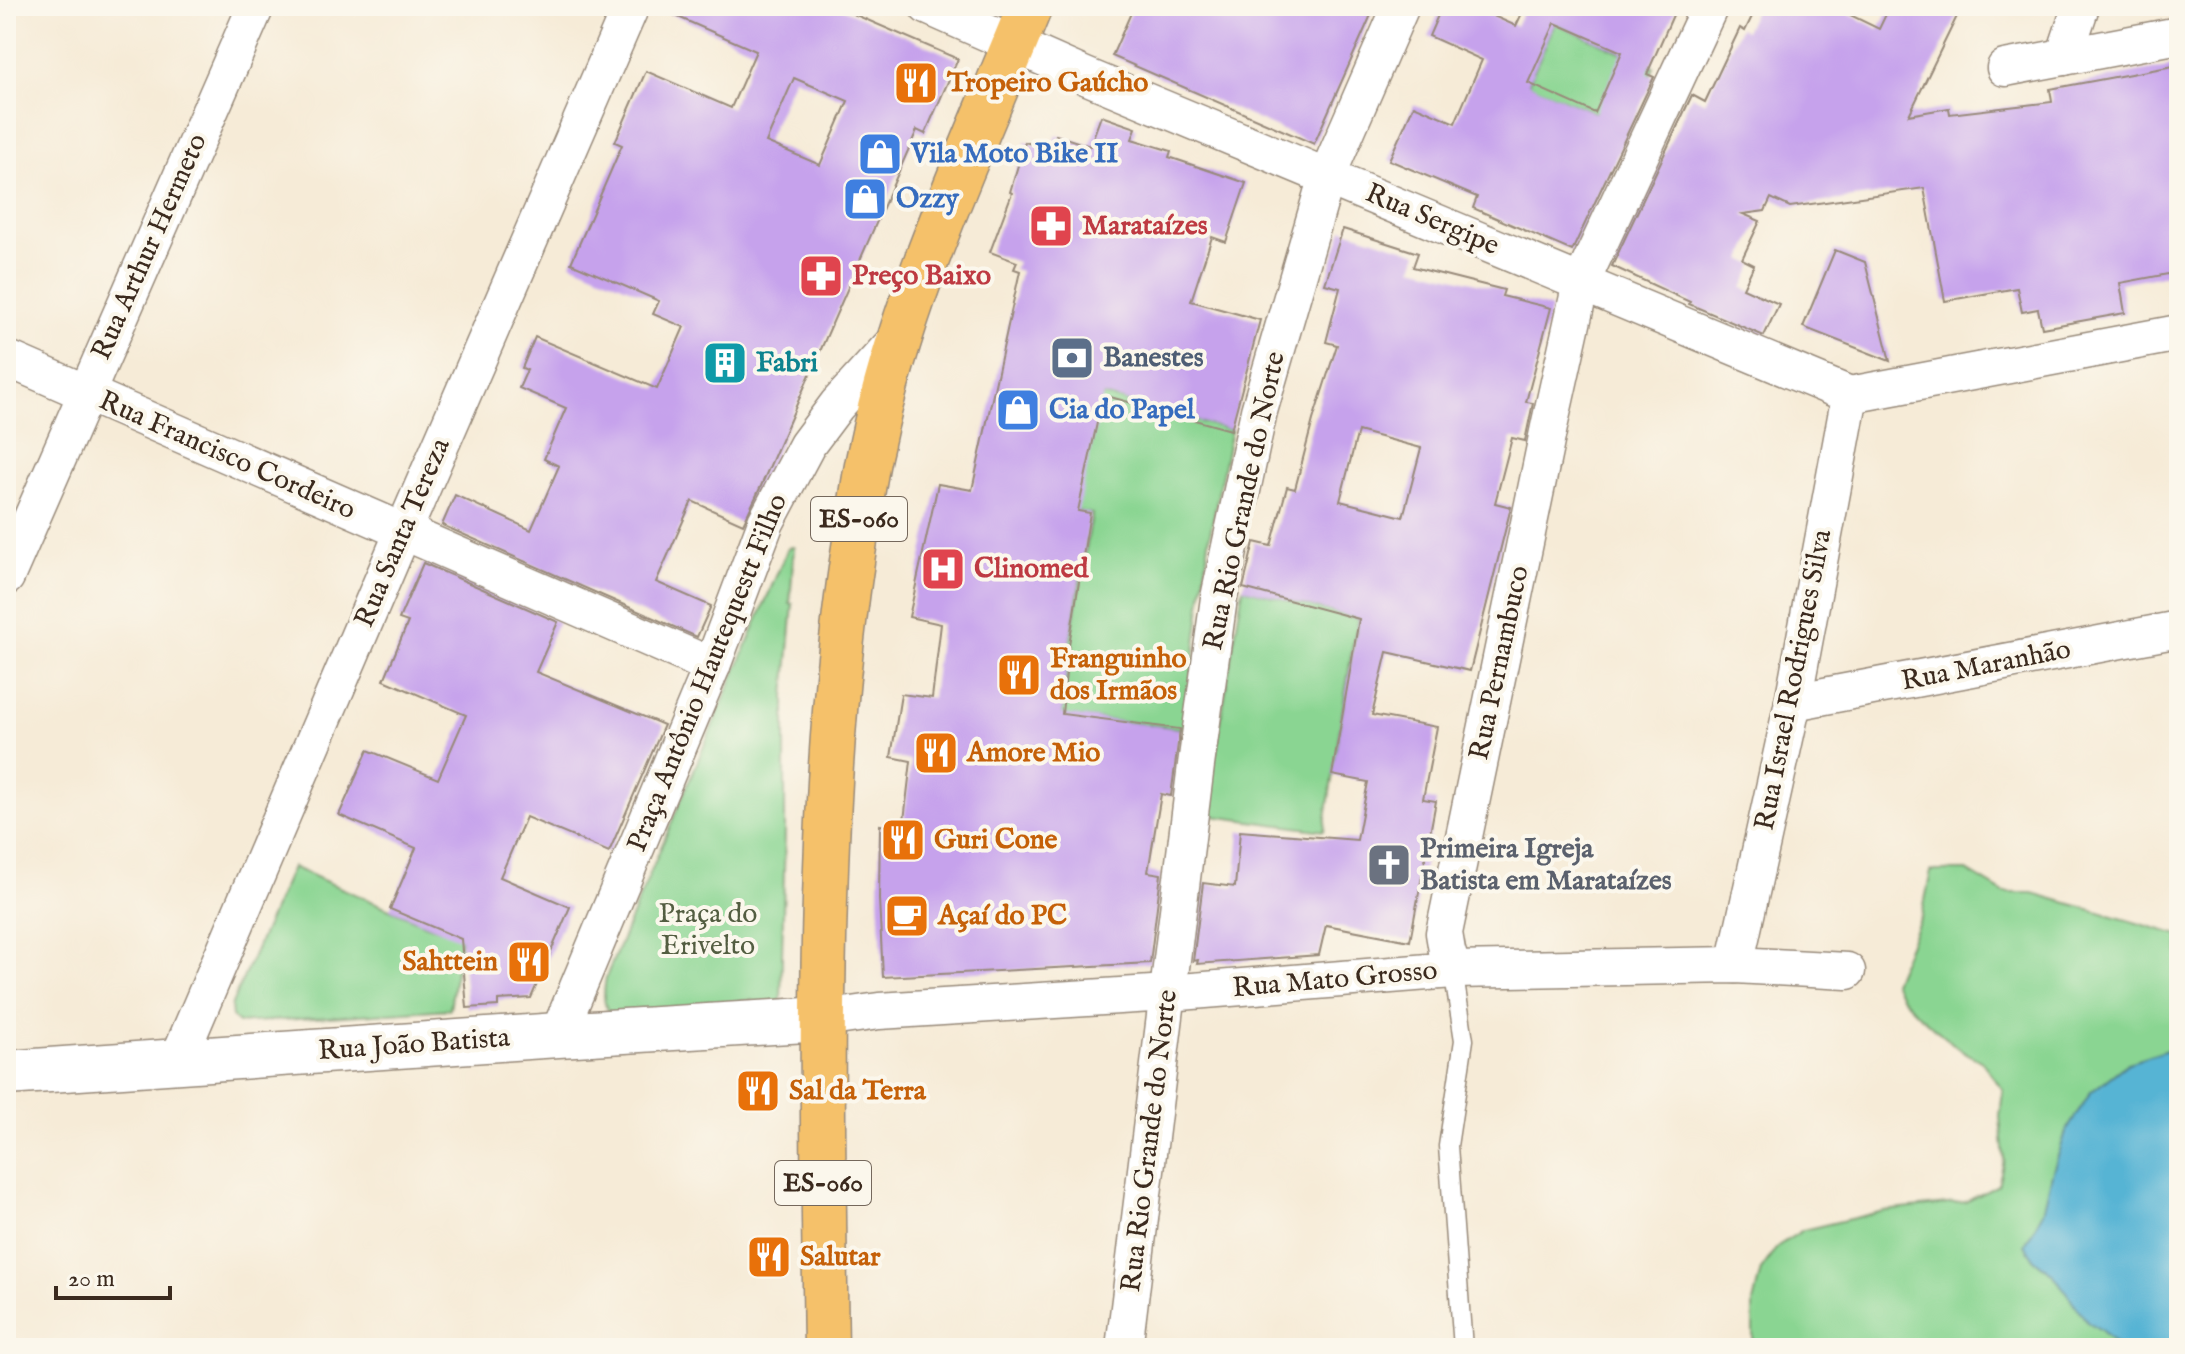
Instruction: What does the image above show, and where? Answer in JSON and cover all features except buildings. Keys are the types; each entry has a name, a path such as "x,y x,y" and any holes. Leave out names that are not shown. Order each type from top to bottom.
{"main road":[{"name":"ES-060","path":"826,1348 821,1067 824,886 835,705 844,621 870,448 901,336 938,229 1023,25"}],"street":[{"name":"Rua Arthur Hermeto","path":"6,577 256,6"},
{"name":"Rua Santa Tereza","path":"177,1062 631,6"},
{"name":"Rua Sergipe","path":"927,6 1023,25 1083,75 1850,395"},
{"name":"Rua Rio Grande do Norte","path":"1124,1348 1219,598 1259,411 1327,176 1401,6"},
{"name":"Rua Pernambuco","path":"1453,970 1444,933 1581,283 1710,6"},
{"path":"2064,57 2081,6"},
{"path":"2005,68 2179,35"},
{"path":"1850,395 2179,333"},
{"name":"Praça Antônio Hautequestt Filho","path":"558,1035 712,666 766,522 801,456 837,405 901,336"},
{"name":"Rua Francisco Cordeiro","path":"6,358 712,666"},
{"name":"Rua Israel Rodrigues Silva","path":"1735,965 1793,702 1850,395"},
{"name":"Rua Maranhão","path":"1793,702 2179,629"},
{"name":"Rua Mato Grosso","path":"823,1019 879,1011 1168,993 1453,970 1735,965 1847,971"},
{"name":"Rua João Batista","path":"6,1073 823,1019"}],"lane":[{"name":"Rua Pernambuco","path":"1453,970 1464,1040 1448,1146 1463,1348"}],"green space":[{"path":"1516,6 1563,6 1556,23 1654,67 1641,97 1595,113 1528,84 1555,23"},
{"path":"1103,395 1231,430 1210,534 1185,729 1062,715 1068,651 1092,514 1052,506"},
{"name":"Praça do Erivelto","path":"794,547 790,604 793,604 785,696 781,1000 753,1010 752,1000 609,1014 604,1000 606,977 788,548"},
{"path":"1243,588 1359,619 1324,831 1205,815"},
{"path":"292,867 427,925 461,936 450,1009 238,1023 232,1017 231,1006"},
{"path":"1931,871 1967,871 2004,893 2033,893 2179,935 2179,1348 1782,1348 1753,1341 1753,1303 1761,1270 1778,1246 1803,1230 1884,1211 1966,1202 1998,1185 2004,1160 2000,1117 2003,1090 1982,1062 1958,1048 1919,1015 1902,998 1893,982 1922,915"}],"water":[{"path":"2179,1048 2179,1348 2120,1348 2087,1321 2053,1274 2034,1259 2025,1245 2043,1212 2067,1129 2091,1092 2128,1063"}],"place":[{"name":"Tropeiro Gaúcho","path":"916,83"},
{"name":"Vila Moto Bike II","path":"880,154"},
{"name":"Ozzy","path":"865,199"},
{"name":"Marataízes","path":"1051,226"},
{"name":"Preço Baixo","path":"821,276"},
{"name":"Banestes","path":"1072,358"},
{"name":"Fabri","path":"725,363"},
{"name":"Cia do Papel","path":"1018,410"},
{"name":"Clinomed","path":"943,569"},
{"name":"Franguinho dos Irmãos","path":"1019,675"},
{"name":"Amore Mio","path":"936,753"},
{"name":"Guri Cone","path":"903,840"},
{"name":"Primeira Igreja Batista em Marataízes","path":"1389,865"},
{"name":"Açaí do PC","path":"907,916"},
{"name":"Sahttein","path":"529,962"},
{"name":"Sal da Terra","path":"758,1091"},
{"name":"Salutar","path":"769,1257"}]}
